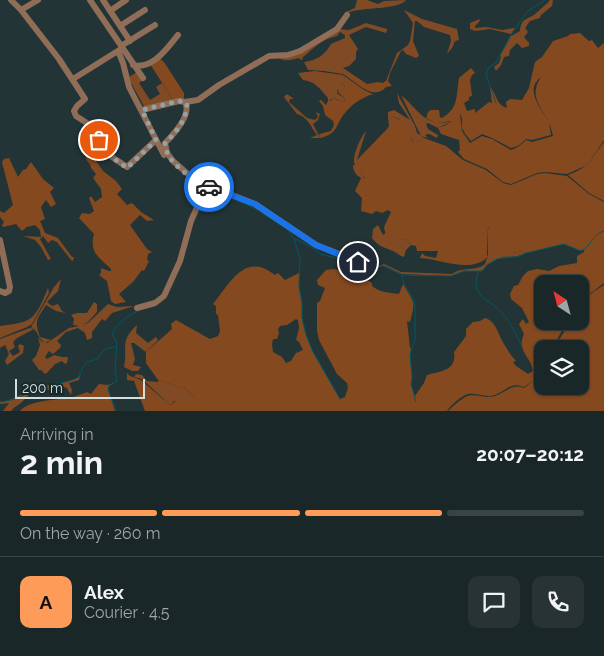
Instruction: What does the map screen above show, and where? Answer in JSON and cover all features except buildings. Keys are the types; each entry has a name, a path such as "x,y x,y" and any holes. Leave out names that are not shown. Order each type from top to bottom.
{"street":[{"path":"11,0 21,10 74,79 85,99 76,106 74,111 76,116 90,125 109,155 127,168 156,140"},
{"path":"21,10 38,0"},
{"path":"91,0 120,48 142,78"},
{"path":"103,0 130,41"},
{"path":"110,10 126,0"},
{"path":"120,26 145,10"},
{"path":"142,110 179,101 198,100 219,85 269,56 288,55 300,51 337,29 347,15"},
{"path":"74,79 155,25"},
{"path":"134,65 139,66 150,63 160,57 178,35"},
{"path":"120,48 129,87 167,160 192,183 199,204 191,221 180,261 164,296 155,303 137,308"},
{"path":"185,102 187,104 186,112 179,127 165,143 168,153 182,170 196,181 217,191 255,204 316,245 370,266"},
{"path":"0,240 10,287 9,291 5,293 0,291"}],"shaded area":[{"path":"357,0 367,0 378,4 384,1 406,0 388,7 356,10 350,12 341,20 346,12 355,8"},
{"path":"550,0 553,0 552,6 540,18 530,21 525,28 528,32 524,37 529,46 522,48 517,43 510,50 509,56 504,57 496,71 494,67 499,63 500,55 511,36 520,31 523,21 535,14"},
{"path":"404,10 422,19 457,29 459,40 455,41 447,54 451,41 450,35 424,27 415,21 413,41 419,56 416,58 406,54 403,50 401,51 388,81 386,81 397,53 408,45 410,41 413,23"},
{"path":"480,19 475,28 486,27 502,30 515,28 511,34 490,29 475,31 470,29 470,23"},
{"path":"366,23 387,29 387,31 386,33 366,27 349,35 358,49 356,59 349,66 343,68 343,74 308,70 304,62 316,59 331,44 345,38 345,35 340,32 337,36 318,44 302,60 298,58 284,60 277,57 288,56 340,29 349,30"},
{"path":"580,33 589,41 592,40 598,48 604,43 604,140 585,166 567,174 537,173 511,184 503,182 487,169 464,159 458,152 460,150 459,140 441,134 438,128 452,121 436,123 426,118 431,110 439,110 440,117 442,118 451,110 456,101 459,78 471,68 475,73 470,80 472,96 464,103 467,111 475,109 475,113 489,102 492,103 490,87 503,107 507,108 506,102 510,99 522,100 529,88 535,62 542,57 553,41","holes":["541,77 536,93 545,116 537,103 534,87","460,114 463,130 471,141 482,134 511,148 518,146 526,139 532,140 551,135 548,122 553,136 532,142 526,140 518,147 511,150 492,139 482,136 470,143 462,131"]},
{"path":"159,58 164,62 184,93 184,99 173,100 150,64"},
{"path":"343,68 367,84 383,83 387,80 392,86 375,92 364,89 343,74"},
{"path":"315,71 343,75 345,80 341,84 345,88 337,90 337,93 345,99 344,102 334,98 328,101 328,98 317,86 303,80 298,73"},
{"path":"137,72 142,81 139,83 150,100 160,94 156,87 162,83 173,100 145,108 129,77"},
{"path":"343,75 373,94 354,104 344,114 333,132 320,138 319,134 331,131 334,125 333,121 325,115 323,106 319,101 321,100 326,105 333,98 344,102 345,99 337,91 345,88 344,85 339,83 345,80"},
{"path":"397,93 417,133 424,138 416,142 413,142 410,130 399,119 392,116 388,118 388,112 394,110 410,120 399,103"},
{"path":"287,94 294,99 290,99 289,102 307,118 315,120 318,117 316,112 320,114 318,120 313,124 320,138 310,138 317,135 306,119 297,114 284,97"},
{"path":"401,95 429,120 443,123 452,121 438,128 428,123 426,124 428,129 438,135 437,138 429,134 425,135 428,138 421,136"},
{"path":"392,116 408,124 413,142 424,138 446,146 463,160 486,170 503,183 511,185 537,174 545,173 567,176 589,194 604,202 604,283 589,295 589,275 534,275 534,330 562,330 557,340 534,340 534,380 524,387 515,385 495,395 468,394 456,401 447,411 145,411 134,381 127,380 127,373 141,380 170,405 182,399 196,401 186,389 158,380 146,363 146,352 172,329 171,324 176,320 210,339 218,336 220,331 218,315 216,314 216,306 213,304 232,279 247,268 255,266 264,268 275,275 278,273 285,280 299,273 302,318 306,335 313,352 340,399 345,397 348,388 347,383 337,374 319,340 317,331 317,303 320,301 325,288 318,285 317,280 326,270 334,269 362,276 372,283 372,286 375,288 388,293 399,294 403,284 413,302 410,322 407,321 411,349 411,384 415,396 427,375 450,367 453,363 454,352 466,336 466,329 473,322 485,318 494,325 506,348 516,361 513,362 516,366 528,374 533,371 523,349 522,340 524,334 519,324 523,319 526,324 529,322 522,308 511,299 510,294 514,286 518,285 528,271 537,269 549,271 559,266 577,263 577,256 584,252 584,250 578,250 564,244 526,253 522,251 510,253 497,252 492,246 488,226 488,257 481,262 464,265 420,258 422,253 425,256 436,258 438,251 417,251 416,246 411,245 406,240 391,239 385,232 384,227 391,212 388,210 382,213 376,211 372,214 361,211 362,198 355,191 361,178 365,179 357,165 357,160 389,126 388,118","holes":["296,319 298,320 299,328 296,340 303,350 296,353 291,361 286,363 282,357 273,352 273,339 277,339 280,326 287,325"]},
{"path":"366,131 357,160 365,180 356,174 353,165 355,165 354,158 357,148"},
{"path":"604,142 604,201 589,193 568,175 590,162"},
{"path":"90,152 103,171 116,181 122,189 117,194 127,205 132,203 141,212 154,220 147,221 140,215 130,225 147,249 152,252 148,254 147,260 149,261 144,271 142,270 133,282 119,294 126,302 115,304 111,301 107,281 99,275 101,268 109,271 111,269 96,254 93,246 94,234 79,218 82,213 90,214 94,211 89,198 91,196 95,202 102,197 101,189 93,178 96,174 85,155"},
{"path":"9,158 18,177 31,162 43,179 54,188 50,192 56,204 51,207 46,200 41,207 45,219 40,221 45,233 58,238 72,257 74,257 73,261 57,242 52,240 48,243 43,236 40,239 51,259 48,260 35,240 23,236 41,237 40,230 35,225 27,227 22,231 16,224 3,227 4,222 0,217 0,211 4,213 13,205 2,162 4,159"},
{"path":"378,225 383,235 386,233 388,237 406,240 411,245 406,250 404,257 379,245 372,238 373,229"},
{"path":"488,226 491,232 492,246 495,249 506,253 522,251 526,253 497,259 487,265 482,271 464,271 451,276 402,274 385,266 375,267 384,264 401,272 452,274 461,270 478,268 485,264 488,257"},
{"path":"61,279 58,291 47,302 52,306 58,304 62,311 66,313 56,311 46,305 37,324 40,337 51,340 45,343 31,327 54,287"},
{"path":"604,285 604,411 448,411 467,396 492,397 512,388 524,388 534,380 534,395 589,395 589,340 559,340 564,330 589,330 589,296"},
{"path":"48,288 49,293 32,324 0,338 0,326 20,323 36,313"},
{"path":"94,302 97,304 97,312 88,322 82,325 88,323 108,304 117,307 134,306 112,313 105,321 102,319 92,332 92,338 87,340 85,333 78,328 66,332 57,341 61,345 60,348 53,354 49,351 45,357 47,359 54,355 68,357 67,363 65,364 62,361 55,364 45,374 39,370 32,360 36,356 40,345 38,337 42,342 47,343 69,328 79,326 73,325 74,319 71,315 87,313"},
{"path":"137,325 136,333 148,343 156,337 158,340 146,352 134,343 131,343 135,359 133,365 141,367 138,371 132,371 124,367 125,344 131,331"},
{"path":"30,328 34,329 17,338 13,342 15,347 9,351 13,356 20,352 18,346 20,344 24,346 23,353 7,365 5,361 9,354 5,345 0,348 0,339"},
{"path":"136,374 142,375 147,381 158,382 158,380 186,389 196,401 174,401 170,405 142,379 134,377"},
{"path":"80,376 79,380 69,383 72,390 71,395 66,387 34,392 11,411 3,411 9,403 0,404 0,401 12,399 38,387 66,382"},
{"path":"116,382 109,386 108,389 115,411 20,411 28,405 39,402 74,397 87,392 91,394 99,384 108,385"}],"waterway":[{"path":"496,103 486,75 489,67 496,63 512,33 528,11 545,0"},
{"path":"197,185 217,192"},
{"path":"239,201 258,210"},
{"path":"261,212 288,230 294,239 300,258 299,287 302,318 306,335 313,352 340,399"},
{"path":"294,238 315,249 320,254 372,271 382,265 402,275 451,276 464,271 482,271 487,265 504,257 518,257 526,253 564,244 581,251 597,235 604,231"},
{"path":"478,272 476,281 479,293 505,317 522,347"},
{"path":"402,276 404,284 414,300 415,307 415,340 410,354 411,384 416,402"},
{"path":"116,411 108,389 109,386 117,381 115,370 117,343 112,334 124,319 140,310"},
{"path":"0,402 17,398 38,387 76,378 80,376 80,372 87,362 98,359 104,350 115,347"}],"way so far":[{"path":"99,140 107,153 127,168 156,140 142,110 179,101 185,102 187,104 186,112 179,127 165,143 165,147 173,161 196,181 209,187"}],"route":[{"path":"209,187 255,204 316,245 358,262"}]}
